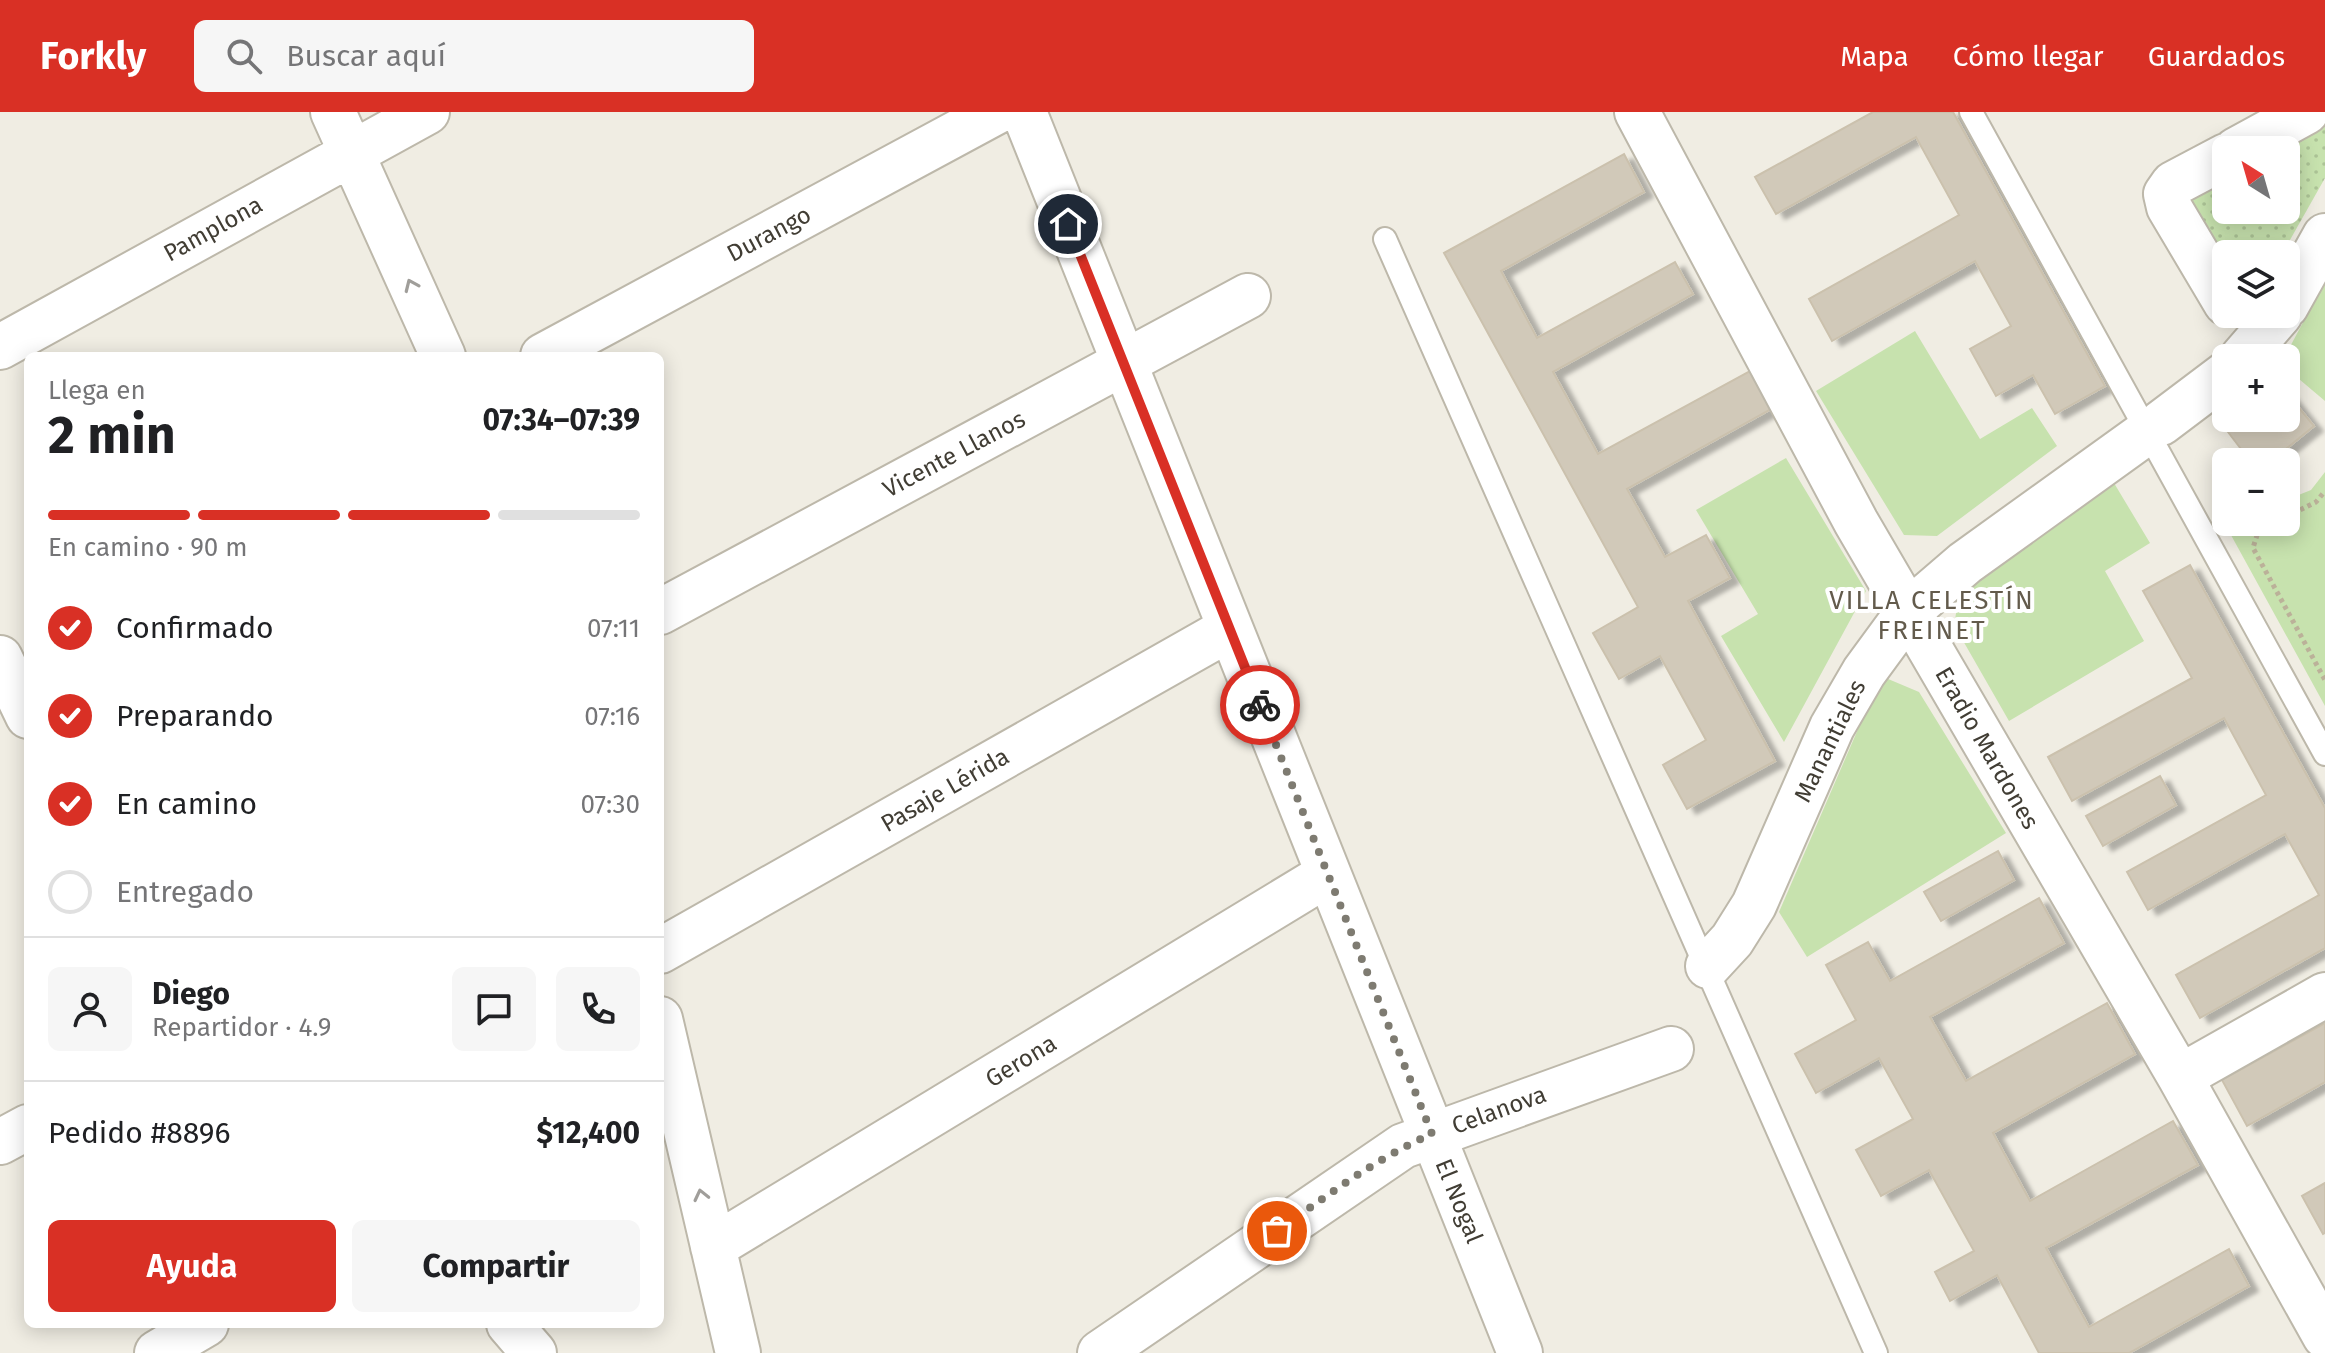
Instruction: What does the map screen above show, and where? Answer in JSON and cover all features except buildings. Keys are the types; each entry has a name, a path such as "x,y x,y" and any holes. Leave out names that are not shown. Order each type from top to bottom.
{"street":[{"path":"333,112 441,352"},
{"name":"Pamplona","path":"0,347 427,112"},
{"name":"Durango","path":"550,352 996,112"},
{"name":"El Nogal","path":"1024,112 1520,1353"},
{"name":"Eradio Mardones","path":"1637,112 1856,522 2180,1077 2325,1336"},
{"path":"2262,136 2306,112"},
{"path":"2212,163 2173,184 2166,194 2169,207 2212,279"},
{"path":"2300,281 2325,236"},
{"name":"Vicente Llanos","path":"664,610 1248,296"},
{"name":"Manantiales","path":"2243,344 2263,328"},
{"name":"Manantiales","path":"1708,966 1732,940 1754,905 1832,727 1864,672 1908,612 1965,563 2154,427 2212,372"},
{"name":"Pasaje Lérida","path":"664,949 1229,629"},
{"path":"0,649 24,636"},
{"path":"0,658 24,708"},
{"name":"Gerona","path":"713,1247 1328,874"},
{"path":"2180,1077 2325,995"},
{"path":"664,1036 738,1353"},
{"name":"Celanova","path":"1100,1353 1403,1146 1671,1049"},
{"path":"0,1142 24,1129"},
{"path":"157,1353 199,1328"},
{"path":"512,1328 534,1353"}],"lane":[{"path":"1971,112 2154,427 2325,754"},
{"path":"1385,239 1876,1353"}],"path":[{"path":"2300,510 2316,502 2325,491"},
{"path":"2257,536 2253,548 2325,680"}],"green space":[{"path":"2325,115 2325,178 2300,222 2300,136 2286,136"},
{"path":"2212,175 2212,224 2299,224 2290,240 2212,240 2212,262 2173,196"},
{"path":"2325,281 2325,401 2300,380 2300,344 2291,344"},
{"path":"1915,331 1980,439 2032,408 2057,446 1937,536 1904,535 1816,391"},
{"path":"1786,458 1866,591 1784,742 1721,636 1758,614 1696,510"},
{"path":"2325,472 2325,706 2232,536 2300,536 2300,494 2311,490"},
{"path":"2114,483 2150,543 2105,571 2144,641 2009,721 1954,625 1958,602 1992,567"},
{"path":"1881,676 1919,692 2006,833 1807,957 1779,912"}],"way so far":[{"path":"1260,705 1432,1134 1378,1161 1277,1231"}],"district":[{"name":"VILLA CELESTÍN FREINET","path":"1932,615"}],"route":[{"path":"1068,224 1260,705"}]}
